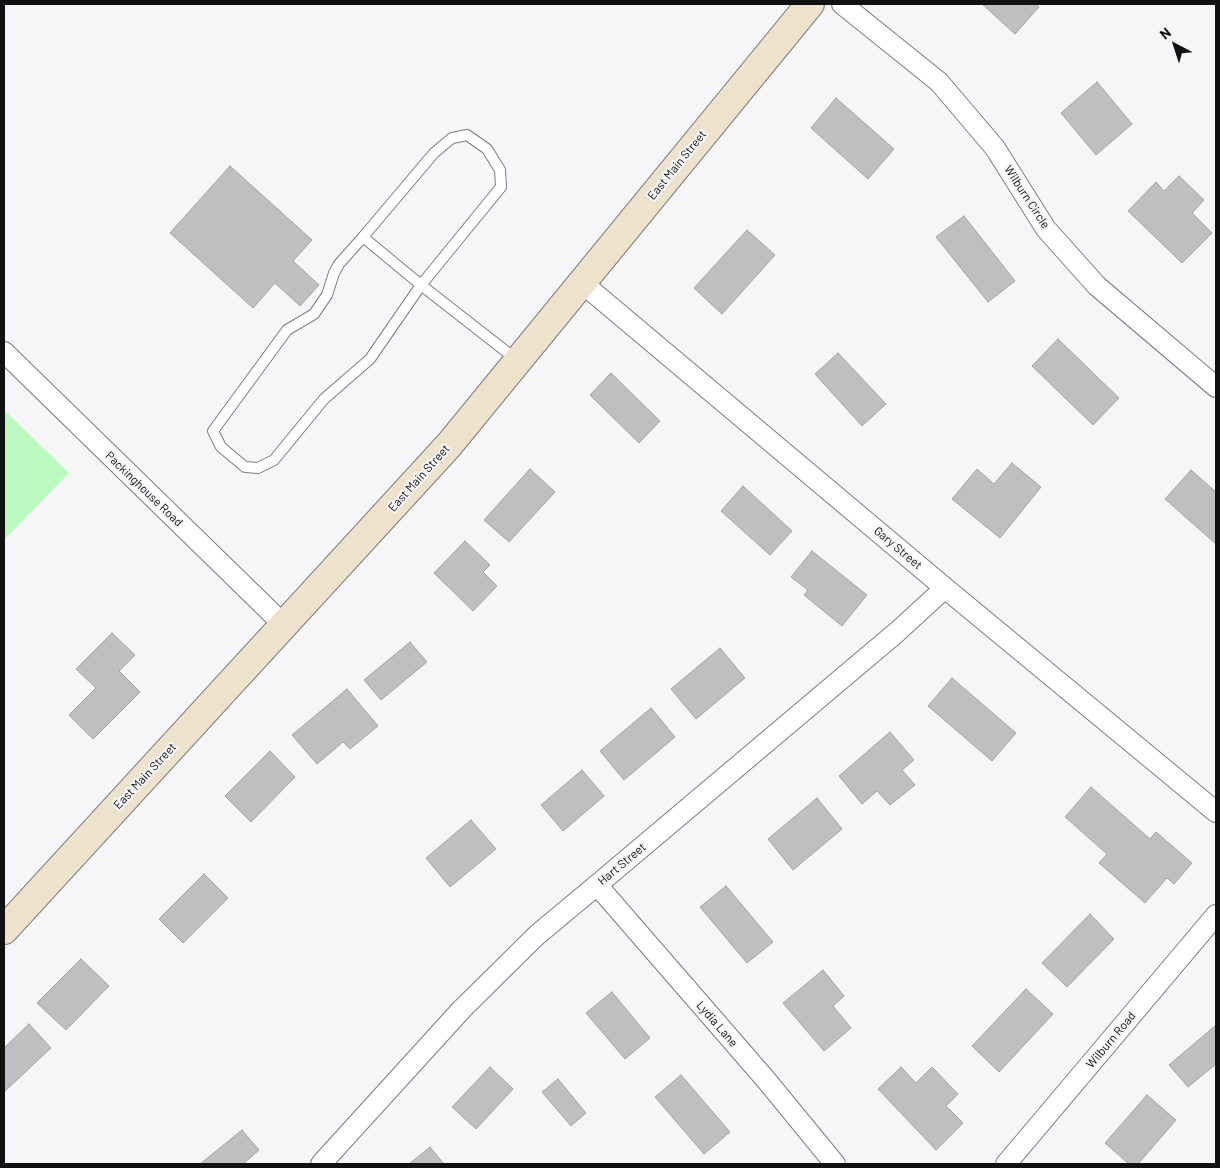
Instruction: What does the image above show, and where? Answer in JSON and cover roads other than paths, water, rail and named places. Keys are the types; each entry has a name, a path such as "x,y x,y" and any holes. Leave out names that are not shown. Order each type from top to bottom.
{"main road":[{"name":"East Main Street","path":"4,930 449,445 810,4"}],"street":[{"name":"Wilburn Circle","path":"842,4 939,82 995,148 1046,229 1097,286 1216,387"},
{"name":"Gary Street","path":"581,282 945,588 1216,812"},
{"name":"Packinghouse Road","path":"4,352 284,625"},
{"name":"Hart Street","path":"321,1164 462,1009 537,935 897,632 945,588"},
{"name":"Lydia Lane","path":"597,885 767,1081 835,1164"},
{"name":"Wilburn Road","path":"1006,1164 1216,915"}],"lane":[{"path":"467,135 487,149 500,170 501,187 422,284 370,359 324,399 274,460 258,468 245,467 220,447 213,431 287,330 314,314 327,295 339,264 434,153 452,138 467,135"},
{"path":"363,238 518,361"}]}
